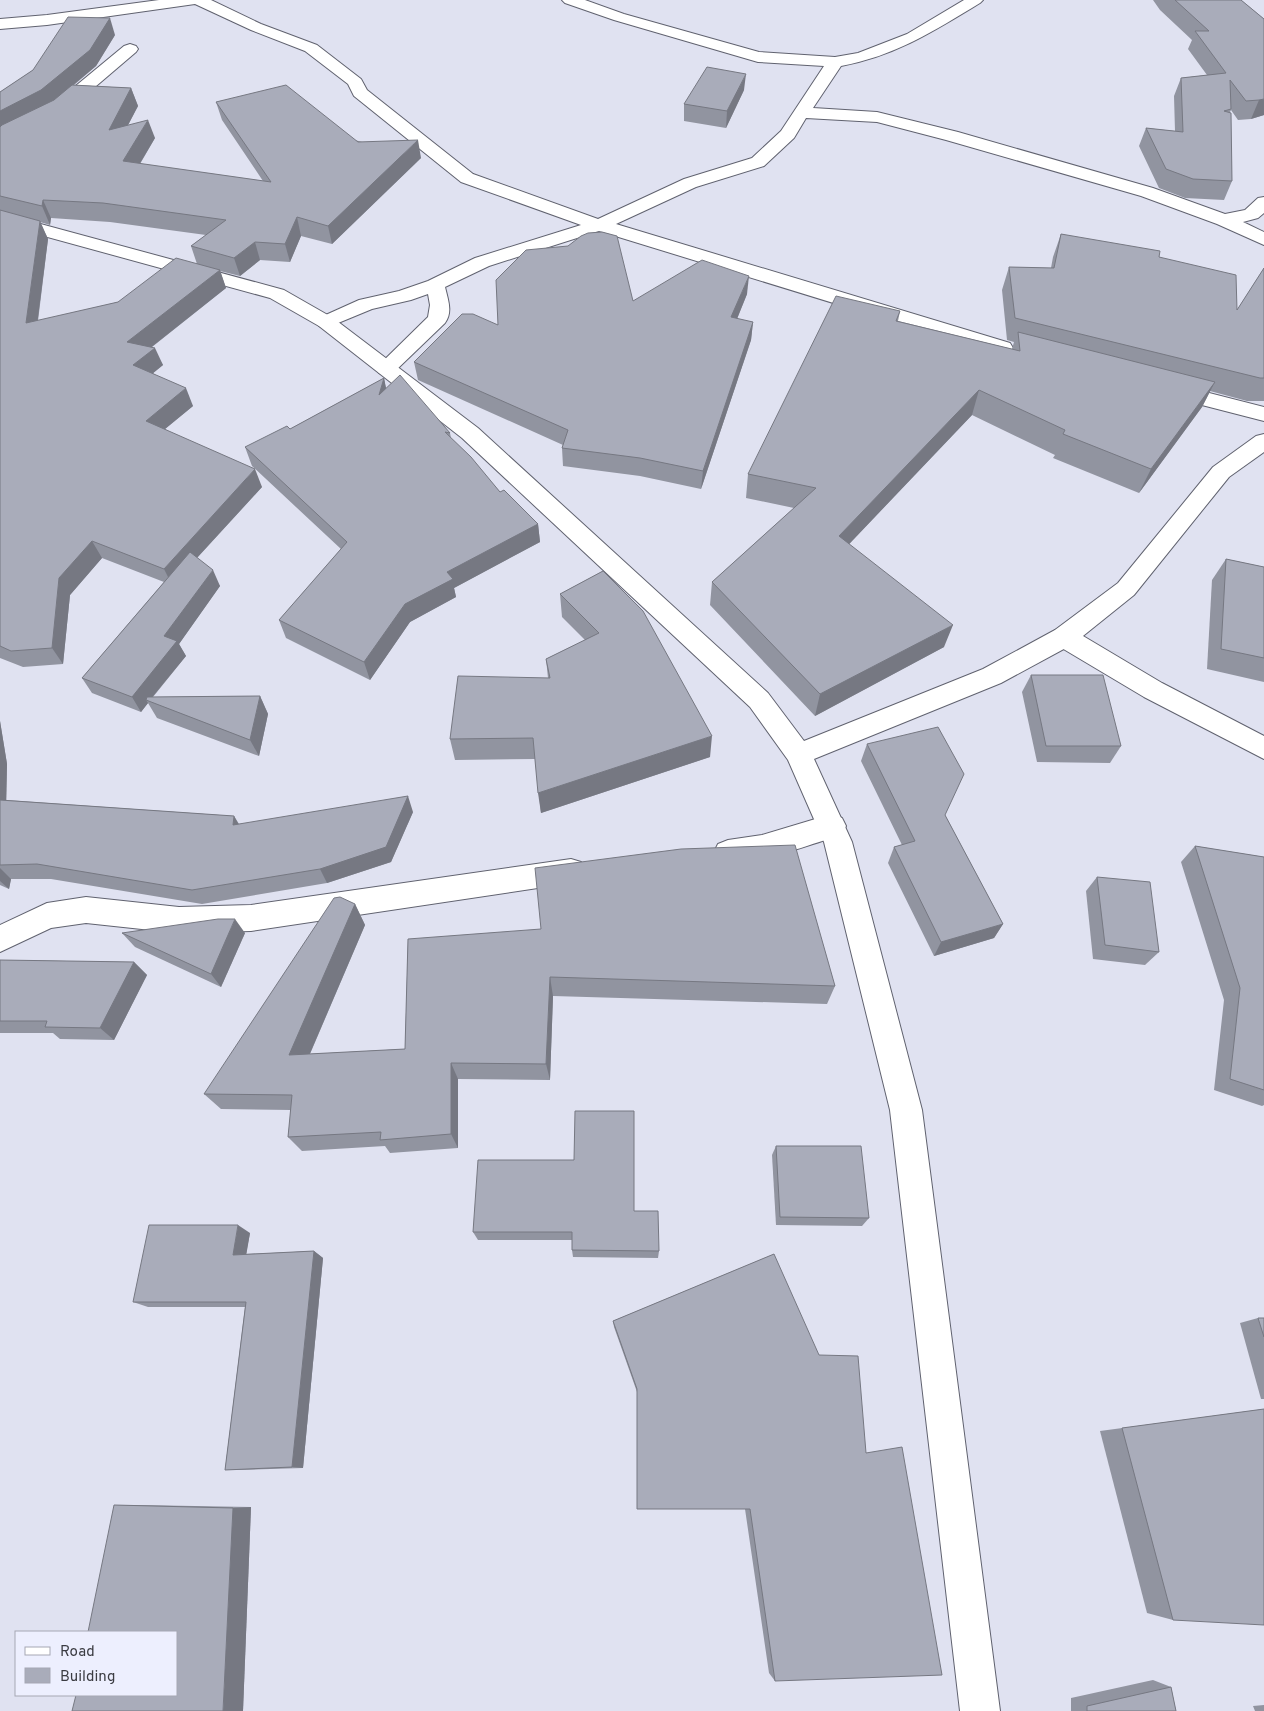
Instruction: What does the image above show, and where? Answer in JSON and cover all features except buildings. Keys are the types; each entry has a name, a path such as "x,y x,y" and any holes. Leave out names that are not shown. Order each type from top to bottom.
{"street":[{"path":"0,24 47,20 192,0"},
{"path":"199,0 256,27 311,48 355,82 360,93 467,178 599,225 1018,352"},
{"path":"570,0 619,17 758,57 836,62 862,57 914,38 975,0"},
{"path":"0,141 55,112 130,49"},
{"path":"326,322 366,304 404,296 436,285 482,262 599,225 690,183 758,162 788,134 836,62"},
{"path":"801,114 826,113 877,117 943,133 1147,192 1223,220 1264,239"},
{"path":"1223,220 1247,217 1262,206 1264,202"},
{"path":"0,218 277,294 326,322 470,433 708,650 759,700 799,754 838,842 906,1110 972,1710"},
{"path":"386,368 438,319 440,305 436,285"},
{"path":"1150,385 1264,414"},
{"path":"799,754 992,676 1064,637 1126,589 1221,472 1264,441"},
{"path":"1064,637 1153,690 1264,748"},
{"path":"705,855 762,847 832,826"},
{"path":"0,939 47,916 86,910 179,920 251,918 508,879 592,869"}]}
